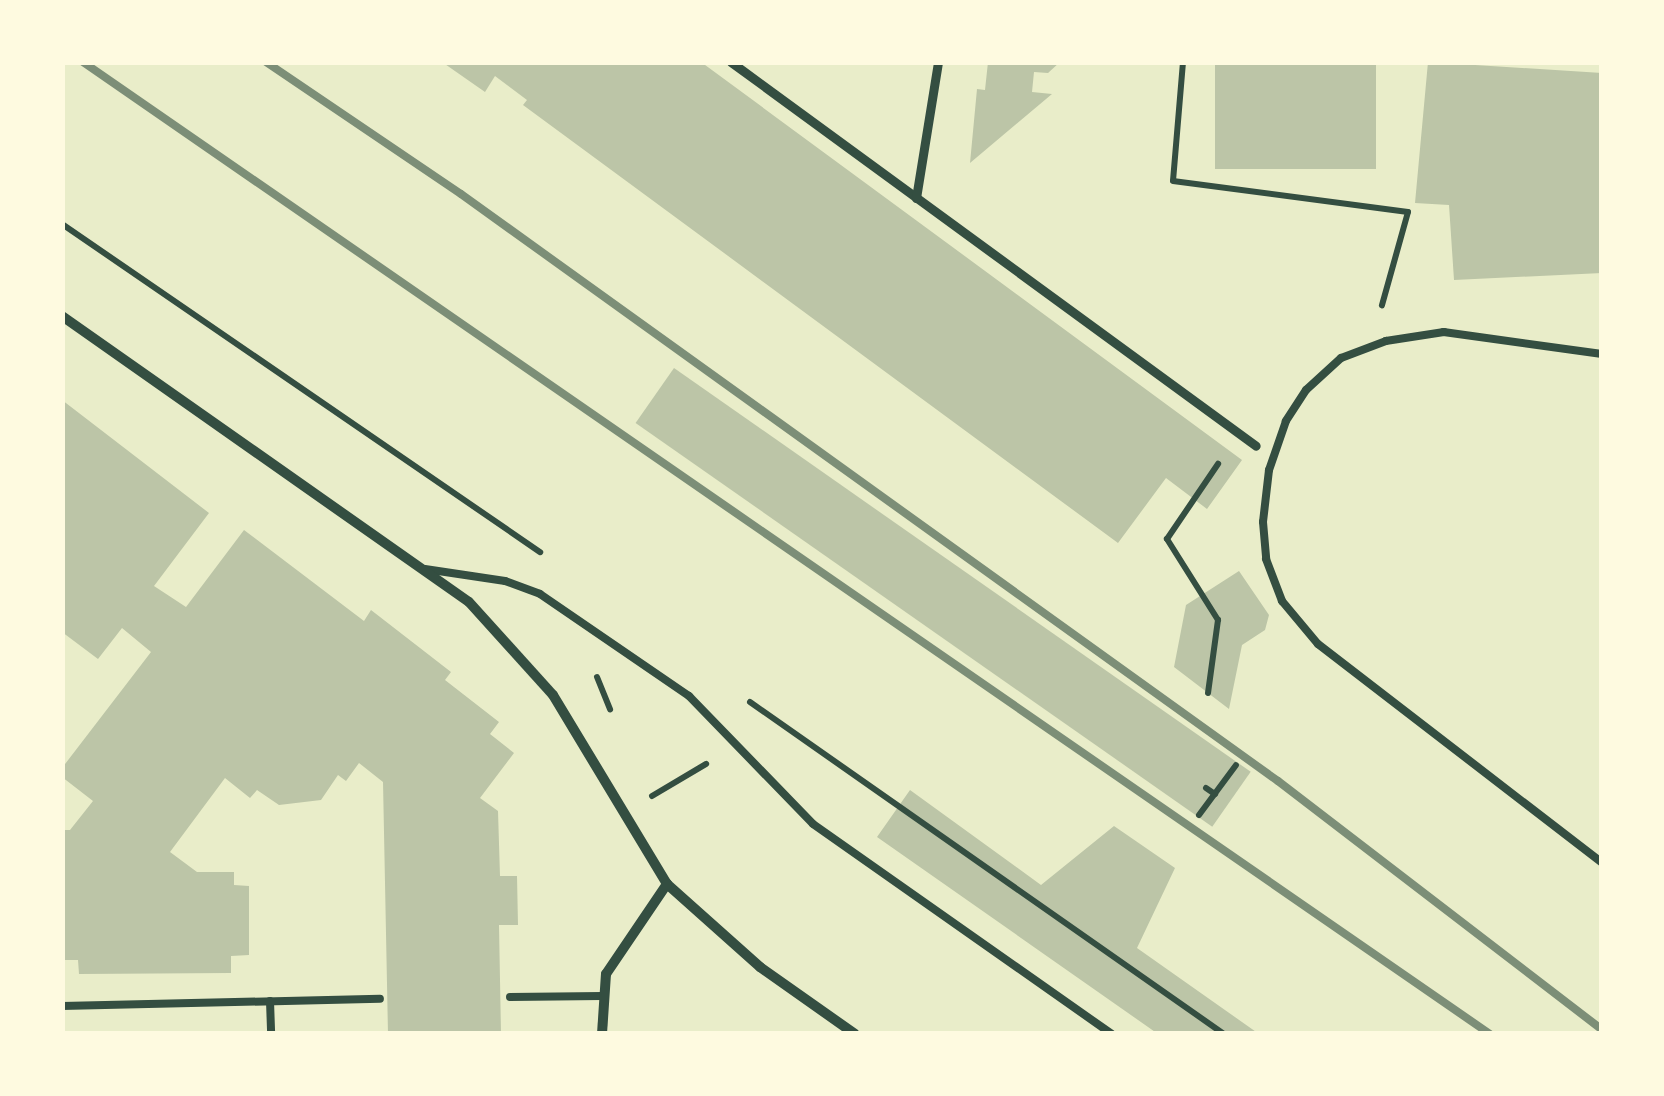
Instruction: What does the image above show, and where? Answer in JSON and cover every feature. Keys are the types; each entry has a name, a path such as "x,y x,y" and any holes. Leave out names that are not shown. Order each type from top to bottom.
{"street":[{"path":"732,62 1256,446"},
{"path":"916,198 938,62"},
{"path":"62,316 469,602 553,695 668,884 760,967 855,1034"},
{"path":"602,1034 606,974 668,884"}],"lane":[{"path":"1602,354 1444,332 1386,341 1341,358 1306,390 1286,421 1269,470 1263,522 1266,559 1282,602 1318,644 1602,862"},
{"path":"425,569 504,581 540,594 688,696 813,824 1112,1034"},
{"path":"510,996 602,996"},
{"path":"62,1006 380,998"},
{"path":"270,1001 271,1034"}],"path":[{"path":"1183,62 1172,181 1408,212 1377,324"},
{"path":"1208,693 1218,620 1167,539 1238,434"},
{"path":"612,713 594,682 602,670 616,682"},
{"path":"698,749 712,760"},
{"path":"1199,815 1236,765"},
{"path":"649,776 662,790 699,768"},
{"path":"1206,788 1215,794"}],"building":[{"path":"442,62 701,62 1242,460 1207,509 1166,478 1118,543 523,105 527,100 495,76 485,92"},
{"path":"988,62 1060,62 1048,73 1034,72 1032,92 1052,94 970,163 977,89 985,90"},
{"path":"1215,62 1376,62 1376,169 1215,169"},
{"path":"1428,62 1602,73 1602,273 1454,280 1449,205 1415,203"},
{"path":"674,368 1251,772 1212,827 636,423"},
{"path":"62,400 209,513 154,586 186,607 244,530 364,621 371,610 451,672 445,680 499,722 490,734 514,753 480,798 498,811 500,876 517,876 518,925 499,925 501,1034 388,1034 383,782 359,763 346,781 338,775 321,800 279,805 257,790 250,798 225,778 170,852 197,872 234,872 234,885 249,886 249,955 231,956 231,973 79,974 78,960 62,960 62,830 70,830 93,801 62,777 62,768 151,652 122,628 98,659 62,632"},
{"path":"1239,571 1269,615 1265,630 1242,645 1229,709 1174,667 1186,605"},
{"path":"910,790 1041,885 1114,826 1175,868 1137,948 1259,1034 1158,1034 877,837"}],"railway":[{"path":"83,62 1490,1034"},
{"path":"266,62 461,194 1278,781 1602,1030"}]}
